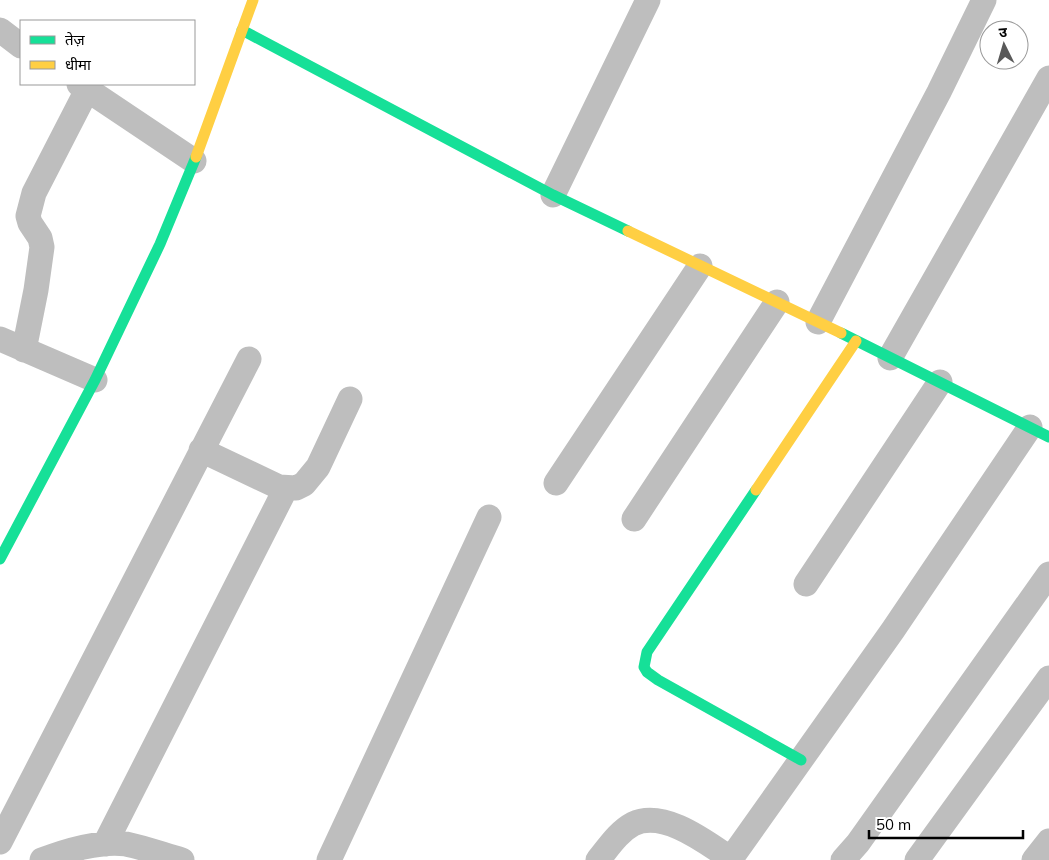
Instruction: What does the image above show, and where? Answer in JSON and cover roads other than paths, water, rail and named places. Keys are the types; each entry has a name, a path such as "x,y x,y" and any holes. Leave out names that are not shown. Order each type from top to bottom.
{"street":[{"path":"0,560 14,530 95,380 160,244 194,161 253,0"},
{"path":"553,195 648,0"},
{"path":"818,322 984,0"},
{"path":"0,30 20,45"},
{"path":"242,30 553,195 940,382 1042,429 893,630 731,860 694,834 660,822 650,821 634,824 623,832 598,860"},
{"path":"890,358 1049,78"},
{"path":"24,350 38,282 42,247 40,238 30,223 28,216 34,193 83,87 194,161"},
{"path":"556,483 700,266"},
{"path":"634,519 777,302"},
{"path":"0,339 95,380"},
{"path":"801,760 673,689 645,669 644,663 647,652 856,341"},
{"path":"0,842 249,359"},
{"path":"806,584 940,382"},
{"path":"201,450 279,487 296,488 304,484 318,467 350,399"},
{"path":"114,849 286,488"},
{"path":"329,860 489,517"},
{"path":"844,860 1049,574"},
{"path":"917,860 1049,678"},
{"path":"1034,860 1049,841"},
{"path":"42,860 84,848 114,849 182,860"}]}
